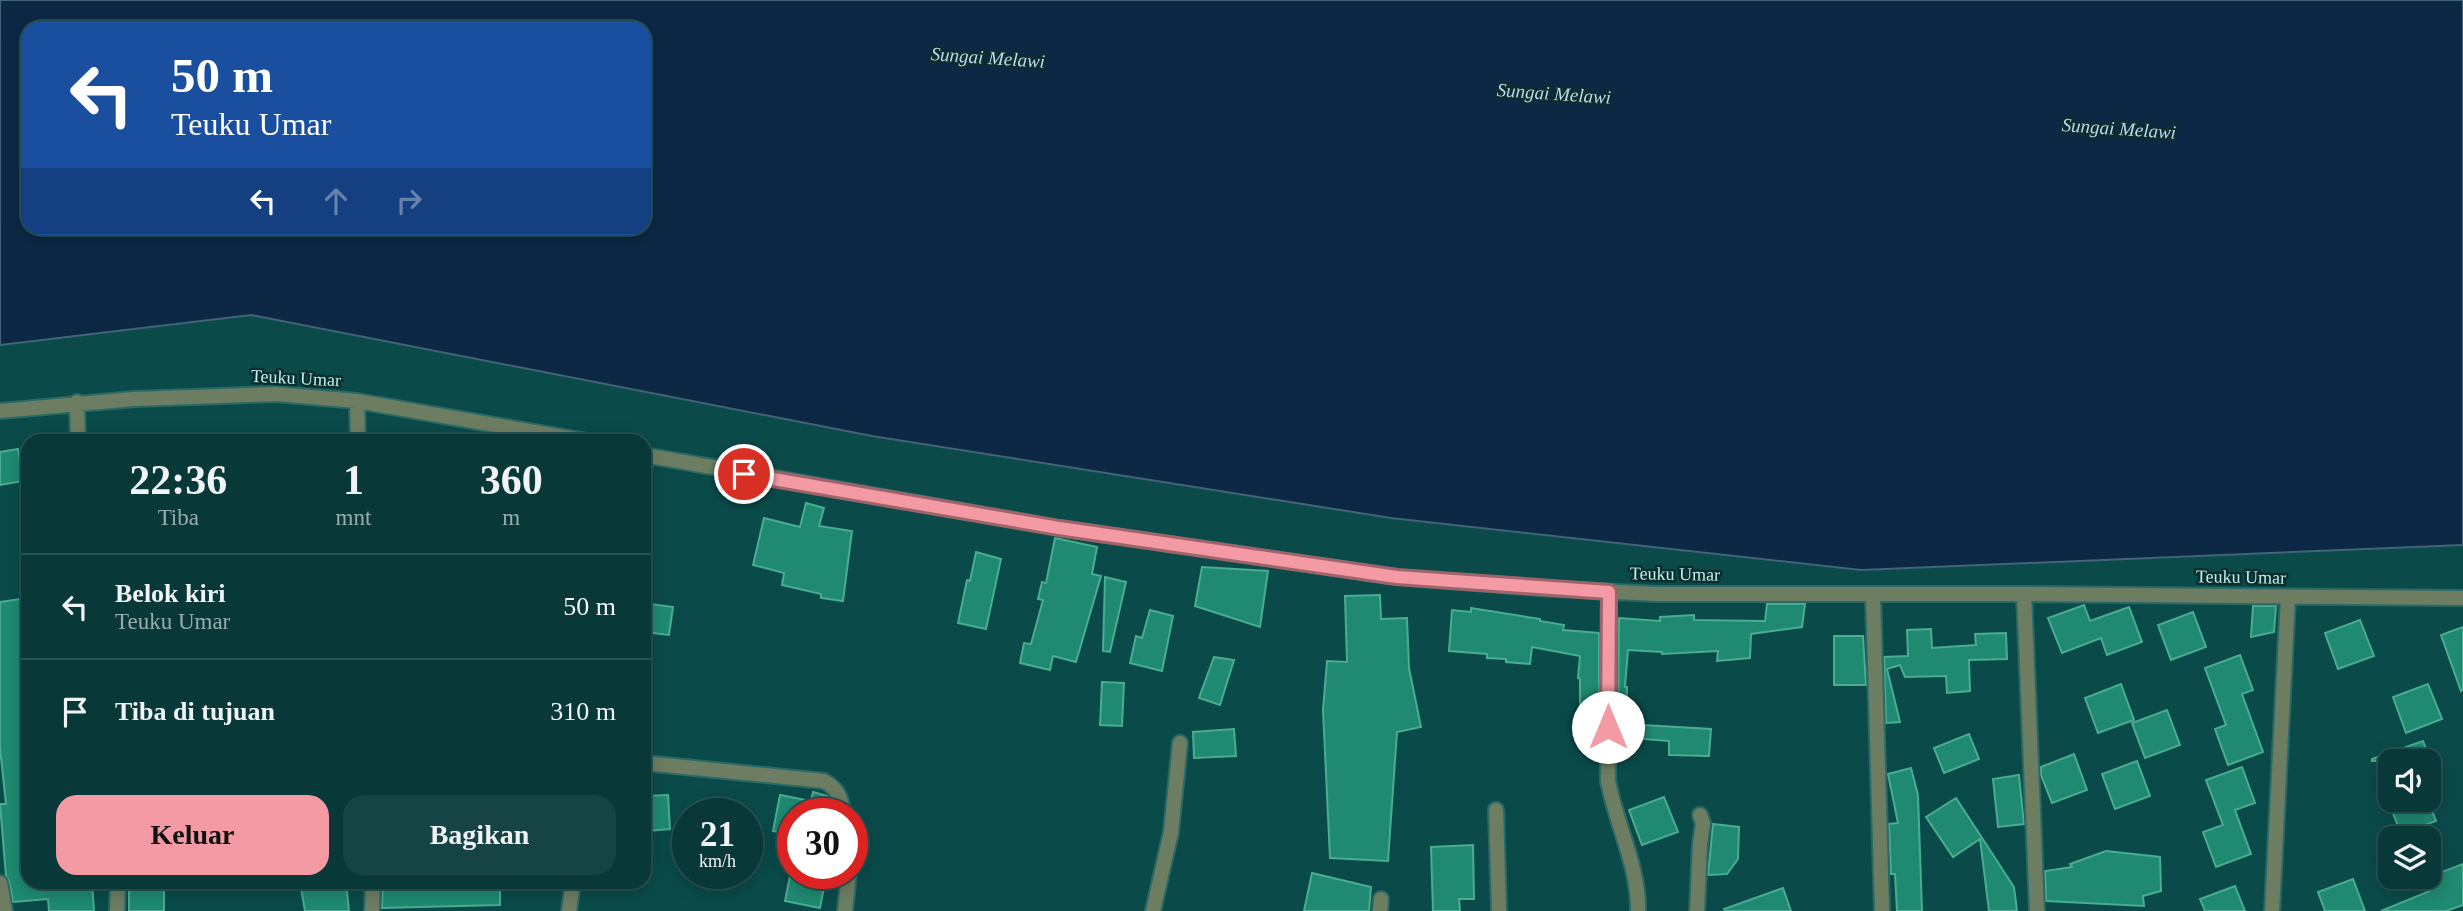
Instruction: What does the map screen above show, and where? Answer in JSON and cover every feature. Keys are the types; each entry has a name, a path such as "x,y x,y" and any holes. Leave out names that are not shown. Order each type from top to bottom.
{"street":[{"name":"Teuku Umar","path":"0,411 77,402 276,394 356,401 546,434"},
{"path":"356,401 358,434"},
{"path":"77,402 78,434"},
{"path":"500,426 500,434"},
{"name":"Teuku Umar","path":"651,456 1059,528 1397,577 1657,594 2463,598"},
{"path":"1609,592 1608,781 1638,897 1638,911"},
{"path":"2024,594 2037,911"},
{"path":"1873,595 1882,911"},
{"path":"2272,911 2288,597"},
{"path":"1153,911 1171,832 1180,743"},
{"path":"651,764 824,781 833,786 841,798"},
{"path":"1496,810 1499,911"},
{"path":"1697,911 1703,823 1700,815"},
{"path":"0,883 5,911"},
{"path":"117,911 118,889"},
{"path":"372,911 373,889"},
{"path":"569,911 572,889"},
{"path":"845,911 847,889"}],"water":[{"name":"Sungai Melawi","path":"0,0 2463,0 2463,545 1861,570 1391,518 872,436 251,315 0,345"}],"building":[{"path":"18,449 21,481 0,485 0,452"},
{"path":"806,503 824,508 819,526 852,531 843,601 821,598 821,594 782,585 784,573 753,565 764,518 800,527"},
{"path":"1055,538 1097,547 1092,574 1101,576 1076,662 1053,656 1050,670 1020,663 1024,643 1031,644 1043,600 1038,599 1042,582 1046,583"},
{"path":"976,552 1001,559 986,629 958,623"},
{"path":"1202,567 1268,571 1260,627 1195,606"},
{"path":"1105,577 1126,582 1110,652 1103,651"},
{"path":"1380,595 1381,619 1407,618 1409,668 1421,727 1397,732 1388,861 1330,858 1323,710 1327,661 1347,662 1345,596"},
{"path":"21,599 21,889 92,889 94,911 49,911 48,899 13,902 6,876 0,804 6,804 0,748 0,602"},
{"path":"651,604 673,607 669,635 651,633"},
{"path":"1767,604 1805,604 1802,627 1751,634 1750,658 1717,661 1718,651 1662,654 1628,650 1626,724 1711,729 1709,756 1669,755 1669,741 1631,738 1630,750 1618,749 1619,618 1660,621 1660,617 1694,615 1694,620 1765,621"},
{"path":"2084,605 2090,621 2129,607 2142,642 2107,655 2101,638 2062,653 2048,618"},
{"path":"2253,606 2276,606 2274,632 2251,637"},
{"path":"1471,608 1540,619 1564,625 1563,630 1599,633 1599,749 1583,748 1584,710 1580,710 1578,678 1580,656 1532,647 1530,664 1487,658 1487,654 1449,651 1452,610 1471,612"},
{"path":"1150,610 1173,616 1162,671 1130,663 1136,636 1142,638"},
{"path":"2193,612 2206,647 2171,660 2158,625"},
{"path":"2360,620 2374,656 2338,669 2325,633"},
{"path":"2463,627 2463,690 2461,691 2441,635"},
{"path":"1931,629 1932,648 1976,645 1975,634 2006,633 2007,659 1969,660 1970,691 1947,693 1946,676 1905,677 1900,665 1887,669 1900,722 1886,723 1884,657 1908,656 1907,630"},
{"path":"1834,636 1863,636 1866,685 1834,685"},
{"path":"2240,655 2253,690 2242,694 2263,752 2228,765 2215,729 2226,725 2205,668"},
{"path":"1214,657 1234,660 1220,705 1199,698"},
{"path":"1102,682 1124,683 1122,726 1100,725"},
{"path":"2121,684 2134,720 2098,733 2085,698"},
{"path":"2428,684 2442,719 2406,733 2393,697"},
{"path":"2167,710 2180,745 2145,758 2132,723"},
{"path":"1234,729 1236,756 1194,758 1193,732"},
{"path":"1969,734 1979,759 1944,773 1934,748"},
{"path":"2423,741 2426,749 2400,749"},
{"path":"2074,754 2087,790 2052,803 2041,775 2041,767"},
{"path":"2137,761 2150,796 2115,809 2102,774"},
{"path":"2242,767 2255,803 2235,810 2251,854 2216,867 2203,832 2223,825 2206,780"},
{"path":"1911,768 1918,795 1922,911 1897,911 1895,874 1891,874 1889,824 1898,823 1888,774"},
{"path":"2019,775 2024,824 1998,827 1993,779"},
{"path":"813,792 827,796 827,798 812,798"},
{"path":"668,795 670,829 651,831 651,796"},
{"path":"1664,797 1678,832 1642,845 1629,810"},
{"path":"1956,798 2014,887 2017,911 1989,911 1980,839 1953,857 1926,817"},
{"path":"777,810 777,832 773,831"},
{"path":"2393,812 2433,812 2436,821 2423,826 2398,826"},
{"path":"1713,824 1739,827 1738,859 1727,874 1708,875"},
{"path":"1473,845 1474,899 1459,899 1460,911 1433,911 1431,847"},
{"path":"2106,851 2160,857 2161,891 2143,896 2144,906 2046,901 2045,871 2072,867 2070,864"},
{"path":"2463,864 2463,905 2446,911 2381,911 2429,889 2441,889 2441,872"},
{"path":"1312,873 1371,887 1369,911 1304,911"},
{"path":"2353,879 2365,911 2325,911 2318,892"},
{"path":"2235,886 2245,911 2205,911 2200,899"},
{"path":"1783,888 1791,911 1724,909"},
{"path":"129,889 164,889 164,911 129,911"},
{"path":"301,889 347,889 349,911 305,911"},
{"path":"383,889 500,889 500,905 382,908"},
{"path":"787,889 824,889 820,908 785,901"}],"route":[{"path":"744,474 1059,528 1397,577 1609,592 1608,727"}]}
